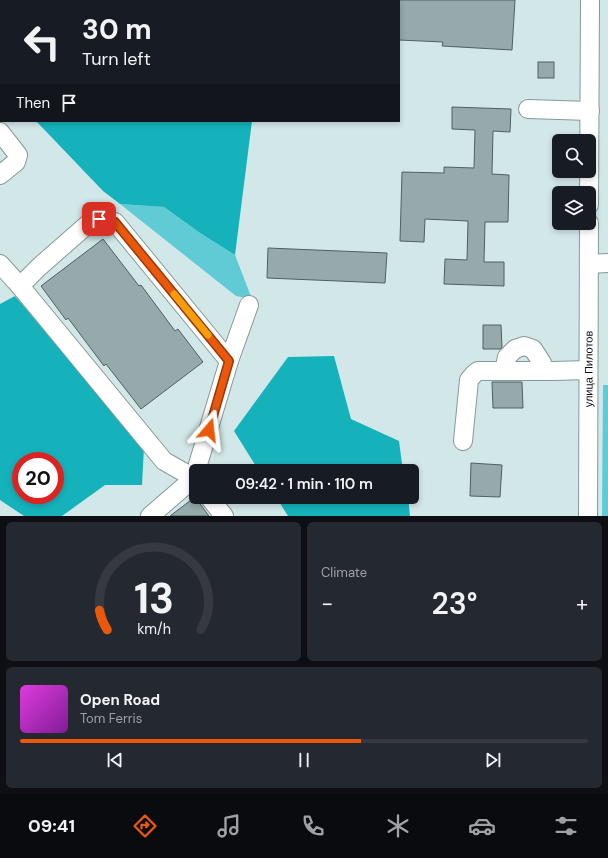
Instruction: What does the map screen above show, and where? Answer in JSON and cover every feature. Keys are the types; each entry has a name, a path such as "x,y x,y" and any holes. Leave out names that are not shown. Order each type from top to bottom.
{"street":[{"path":"589,186 590,0"},
{"path":"528,109 590,111"},
{"path":"0,132 18,153 18,156 16,162 0,176"},
{"path":"20,286 39,267 88,224 99,219 115,222 229,361"},
{"name":"улица Пилотов","path":"588,516 589,230"},
{"path":"589,264 608,263"},
{"path":"0,264 20,286 164,461 189,473"},
{"path":"199,464 229,361 249,305"},
{"path":"504,370 507,357 515,349 524,346 533,349 542,363 541,371"},
{"path":"463,441 469,380 478,371 588,370"},
{"path":"150,516 189,482"},
{"path":"215,504 224,516"}],"shaded area":[{"path":"37,122 252,122 235,255 200,233 164,207 120,204 103,191"},
{"path":"120,204 164,207 200,233 235,255 252,299 236,296"},
{"path":"15,296 144,447 142,485 105,485 62,516 24,516 0,500 0,304"},
{"path":"334,356 351,419 399,441 402,464 255,464 234,431 288,357"},
{"path":"603,385 608,385 608,516 602,516"},
{"path":"280,504 409,504 410,516 288,516"}],"building":[{"path":"400,0 515,0 512,50 442,46 443,42 400,40"},
{"path":"538,62 554,62 554,78 538,78"},
{"path":"452,107 511,109 510,132 493,131 492,174 509,175 508,222 485,222 484,262 504,262 504,286 444,284 445,259 467,260 468,221 425,219 424,242 400,241 402,172 444,173 444,167 474,168 475,130 452,129"},
{"path":"103,239 139,286 141,285 175,331 178,329 203,362 141,409 106,364 104,366 68,318 66,320 41,286"},
{"path":"268,248 387,253 385,283 267,278"},
{"path":"483,325 501,325 502,348 483,349"},
{"path":"492,382 522,382 523,408 493,408"},
{"path":"471,463 502,465 500,497 470,496"},
{"path":"189,502 189,504 200,504 209,516 170,516"}],"slow traffic":[{"path":"174,294 208,335"}],"route":[{"path":"99,219 115,222 229,361 209,430"}]}
